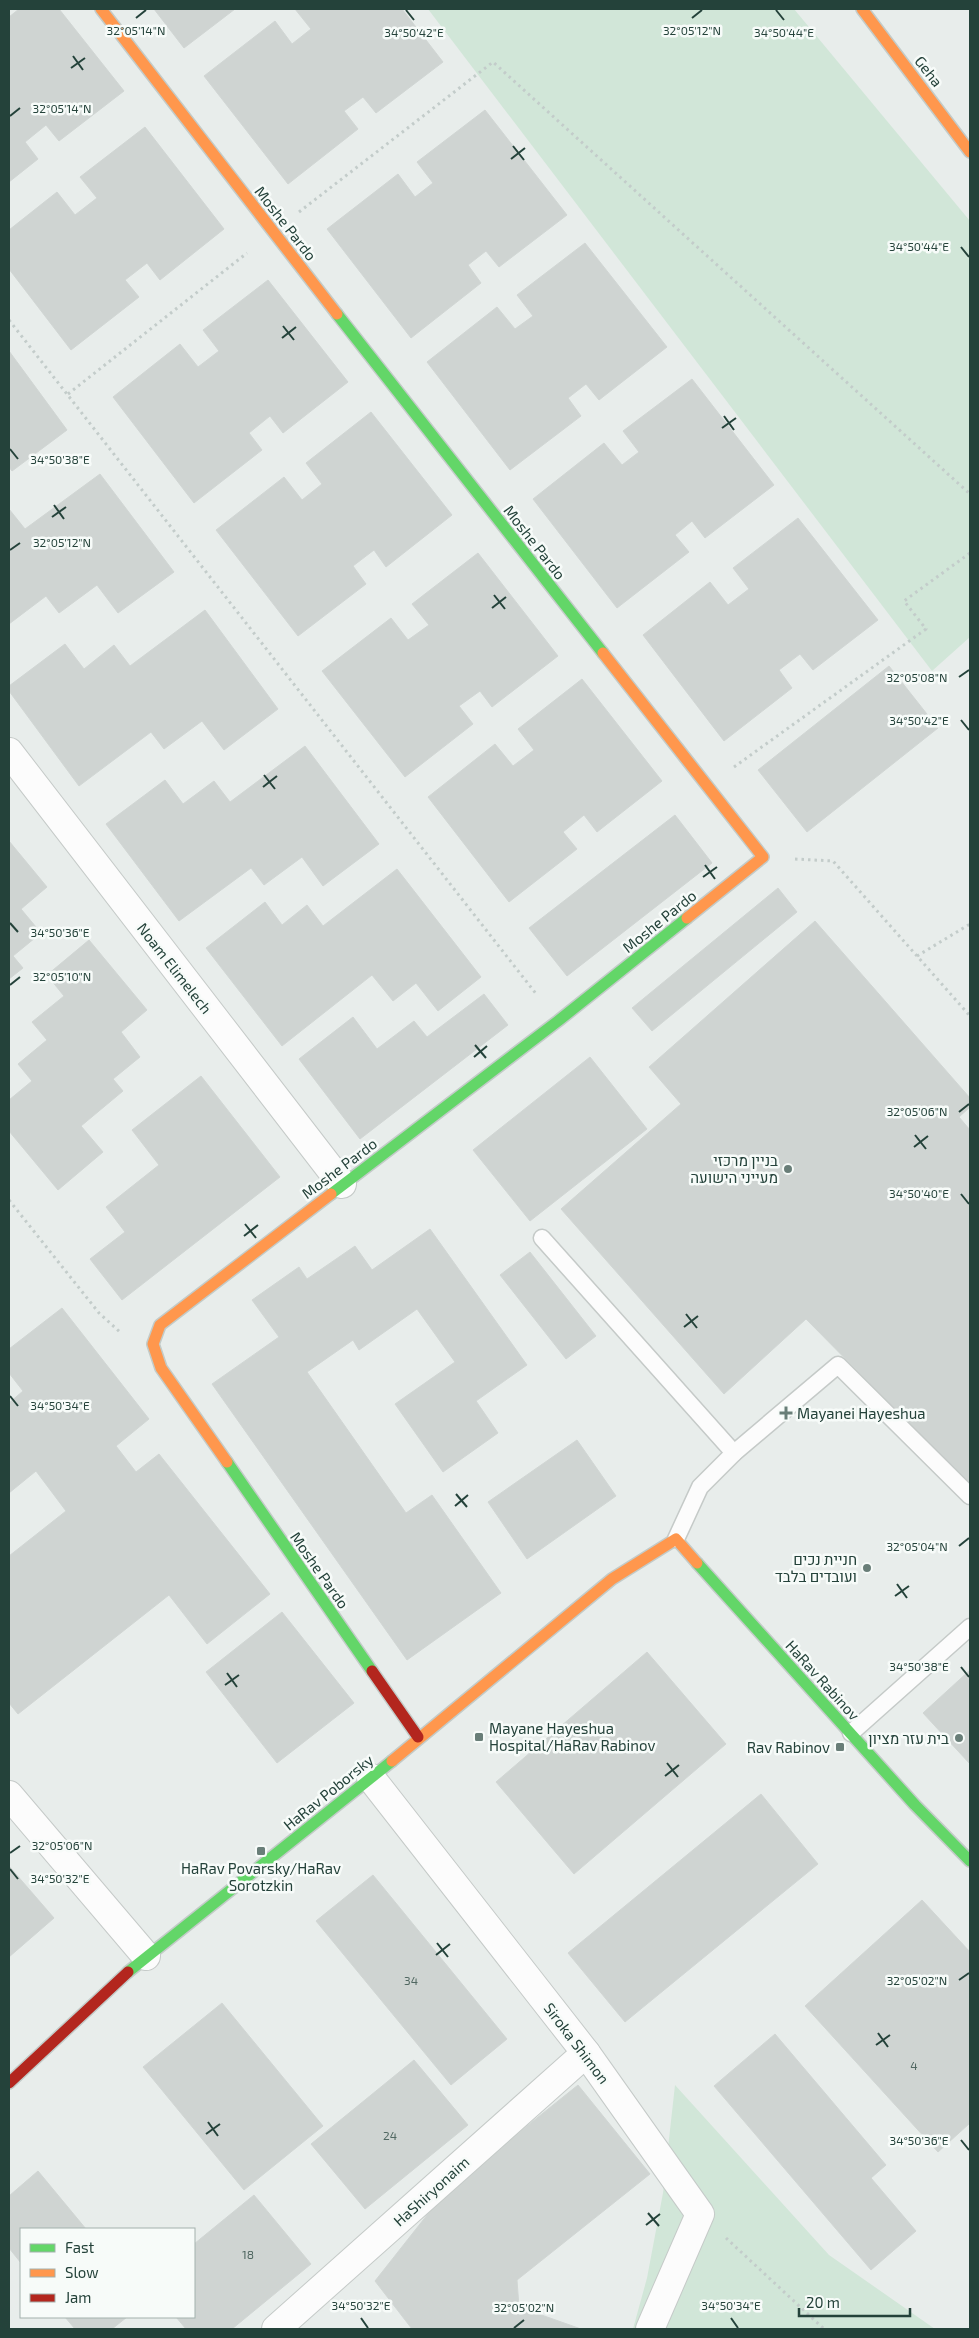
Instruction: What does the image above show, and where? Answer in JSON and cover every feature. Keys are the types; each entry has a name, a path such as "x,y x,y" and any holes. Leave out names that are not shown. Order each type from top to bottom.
{"main road":[{"name":"Moshe Pardo","path":"101,9 273,232 764,857 558,1021 342,1184 160,1325 153,1344 161,1368 418,1737"},
{"name":"Geha","path":"862,9 970,152"},
{"name":"HaRav Poborsky","path":"9,2083 146,1956 371,1778 418,1737 612,1579 676,1539"},
{"name":"HaRav Rabinov","path":"676,1539 915,1805 970,1861"}],"street":[{"name":"Noam Elimelech","path":"9,752 342,1184"},
{"name":"Siroka Shimon","path":"371,1778 586,2054 700,2214"},
{"path":"9,1795 146,1956"},
{"name":"HaShiryonaim","path":"276,2329 586,2054"},
{"path":"650,2329 700,2214"}],"lane":[{"path":"542,1238 734,1453"},
{"path":"676,1539 700,1487 734,1453 838,1366 970,1496"},
{"path":"850,1733 970,1627"}],"path":[{"path":"68,394 493,62 970,494"},
{"path":"9,320 558,1021"},
{"path":"707,786 926,629 904,601 970,553"},
{"path":"764,857 833,861 970,1016"},
{"path":"917,956 970,924"},
{"path":"9,1200 99,1313 161,1368"},
{"path":"700,2214 824,2329"}],"green space":[{"path":"428,9 794,9 970,221 970,637 932,671"},
{"path":"675,2085 829,2255 935,2329 633,2329 647,2278 663,2193"}],"building":[{"path":"19,9 59,9 124,91 59,141 46,125 25,142 38,159 9,182 9,17"},
{"path":"154,9 235,9 184,48"},
{"path":"295,9 402,9 443,62 376,113 363,97 344,111 358,129 288,184 204,76 275,21 292,44 311,29"},
{"path":"485,110 567,215 499,267 486,251 468,265 481,283 411,338 327,229 398,174 415,197 433,183 417,162"},
{"path":"145,127 224,229 160,280 147,263 125,280 139,297 71,350 9,269 9,230 57,192 75,215 97,198 80,177"},
{"path":"585,243 667,347 599,400 586,384 568,398 581,416 510,470 427,362 497,307 515,329 533,316 517,295"},
{"path":"268,280 348,382 283,433 270,416 249,433 262,450 194,503 113,397 180,344 198,367 219,351 203,330"},
{"path":"9,351 67,430 12,471 9,467"},
{"path":"692,379 774,485 705,538 692,521 675,535 689,552 617,608 533,499 604,443 622,465 639,452 623,431"},
{"path":"371,412 452,515 386,567 374,550 353,566 366,584 298,636 216,530 284,477 302,500 322,484 306,463"},
{"path":"100,474 174,572 118,613 97,585 59,613 46,596 9,624 9,509 25,529"},
{"path":"798,518 878,620 813,670 800,654 779,670 792,688 724,741 643,635 710,582 728,605 749,589 733,568"},
{"path":"478,553 558,656 492,707 480,691 459,706 473,724 405,777 322,671 391,618 408,640 429,625 412,604"},
{"path":"205,610 278,709 224,750 202,721 164,749 151,732 79,786 9,691 9,686 65,644 84,669 114,645 130,666"},
{"path":"889,666 938,728 807,832 758,770"},
{"path":"582,679 662,781 597,832 584,815 563,832 577,849 509,902 428,797 495,744 513,766 534,750 518,729"},
{"path":"305,746 379,844 323,886 302,857 264,885 251,868 179,921 106,824 165,780 183,804 214,781 230,802"},
{"path":"675,815 712,863 567,976 529,928"},
{"path":"9,841 47,887 21,909 41,933 13,956 23,968 9,979"},
{"path":"397,869 481,977 438,1011 416,983 393,1001 372,975 282,1046 206,948 265,902 282,925 307,905 323,926"},
{"path":"778,888 797,912 652,1031 632,1008"},
{"name":"בניין מרכזי מעייני הישועה","path":"815,921 970,1098 970,1107 959,1117 970,1130 970,1485 806,1319 724,1394 561,1209 681,1104 649,1067"},
{"path":"89,940 147,1010 121,1032 140,1057 113,1079 123,1091 81,1126 103,1152 58,1190 9,1131 9,1100 32,1081 18,1064 47,1040 32,1022 64,996 47,975"},
{"path":"484,994 508,1025 360,1139 299,1059 353,1017 377,1049 414,1021 427,1037"},
{"path":"590,1057 647,1129 530,1221 473,1150"},
{"path":"201,1076 280,1177 122,1300 90,1259 125,1232 106,1207 159,1165 132,1130"},
{"path":"430,1229 527,1365 476,1401 498,1433 443,1472 395,1404 455,1362 417,1309 359,1350 353,1340 307,1372 406,1513 432,1495 501,1593 407,1660 212,1384 279,1337 252,1300 299,1267 307,1279 355,1246 372,1270"},
{"path":"530,1252 596,1336 566,1359 500,1275"},
{"path":"62,1308 149,1419 116,1446 136,1472 159,1454 270,1594 207,1644 169,1595 18,1714 9,1703 9,1556 66,1511 36,1471 9,1493 9,1403 23,1391 9,1373 9,1349"},
{"path":"577,1440 616,1496 527,1559 488,1502"},
{"path":"282,1612 354,1703 277,1763 206,1672"},
{"path":"647,1652 726,1744 574,1874 496,1782"},
{"name":"בית עזר מציון","path":"970,1670 970,1764 923,1713"},
{"path":"761,1794 818,1864 625,2022 568,1953"},
{"path":"9,1866 54,1918 9,1957"},
{"path":"373,1875 507,2039 451,2085 316,1921"},
{"path":"922,1900 970,1952 970,2123 938,2152 805,2006"},
{"path":"222,2003 323,2126 244,2190 143,2067"},
{"path":"775,2034 886,2165 871,2178 916,2231 871,2270 714,2086"},
{"path":"414,2060 468,2125 365,2209 311,2144"},
{"path":"578,2085 650,2174 517,2280 519,2307 581,2329 412,2329 375,2281 446,2191"},
{"path":"38,2171 85,2228 20,2228 20,2262 9,2248 9,2196"},
{"path":"254,2195 311,2264 232,2329 186,2329 177,2318 195,2318 195,2243"},
{"path":"66,2318 126,2318 112,2329 75,2329"}],"traffic: fast":[{"path":"337,314 603,653"},
{"path":"331,1194 558,1021 687,918"},
{"path":"227,1462 372,1671"},
{"path":"697,1563 915,1805 970,1861"},
{"path":"128,1972 392,1761"}],"traffic: slow":[{"path":"101,9 337,314"},
{"path":"862,9 970,152"},
{"path":"603,653 763,857 687,918"},
{"path":"227,1462 161,1368 153,1344 160,1325 331,1194"},
{"path":"392,1761 612,1579 676,1539 697,1563"}],"traffic: jam":[{"path":"372,1671 418,1737"},
{"path":"9,2083 128,1972"}],"place":[{"name":"בניין מרכזי מעייני הישועה","path":"788,1169"},
{"name":"Mayanei Hayeshua","path":"786,1413"},
{"name":"חניית נכים ועובדים בלבד","path":"867,1568"},
{"name":"Mayane Hayeshua Hospital/HaRav Rabinov","path":"479,1737"},
{"name":"בית עזר מציון","path":"959,1738"},
{"name":"Rav Rabinov","path":"840,1747"},
{"name":"HaRav Povarsky/HaRav Sorotzkin","path":"261,1851"}]}
